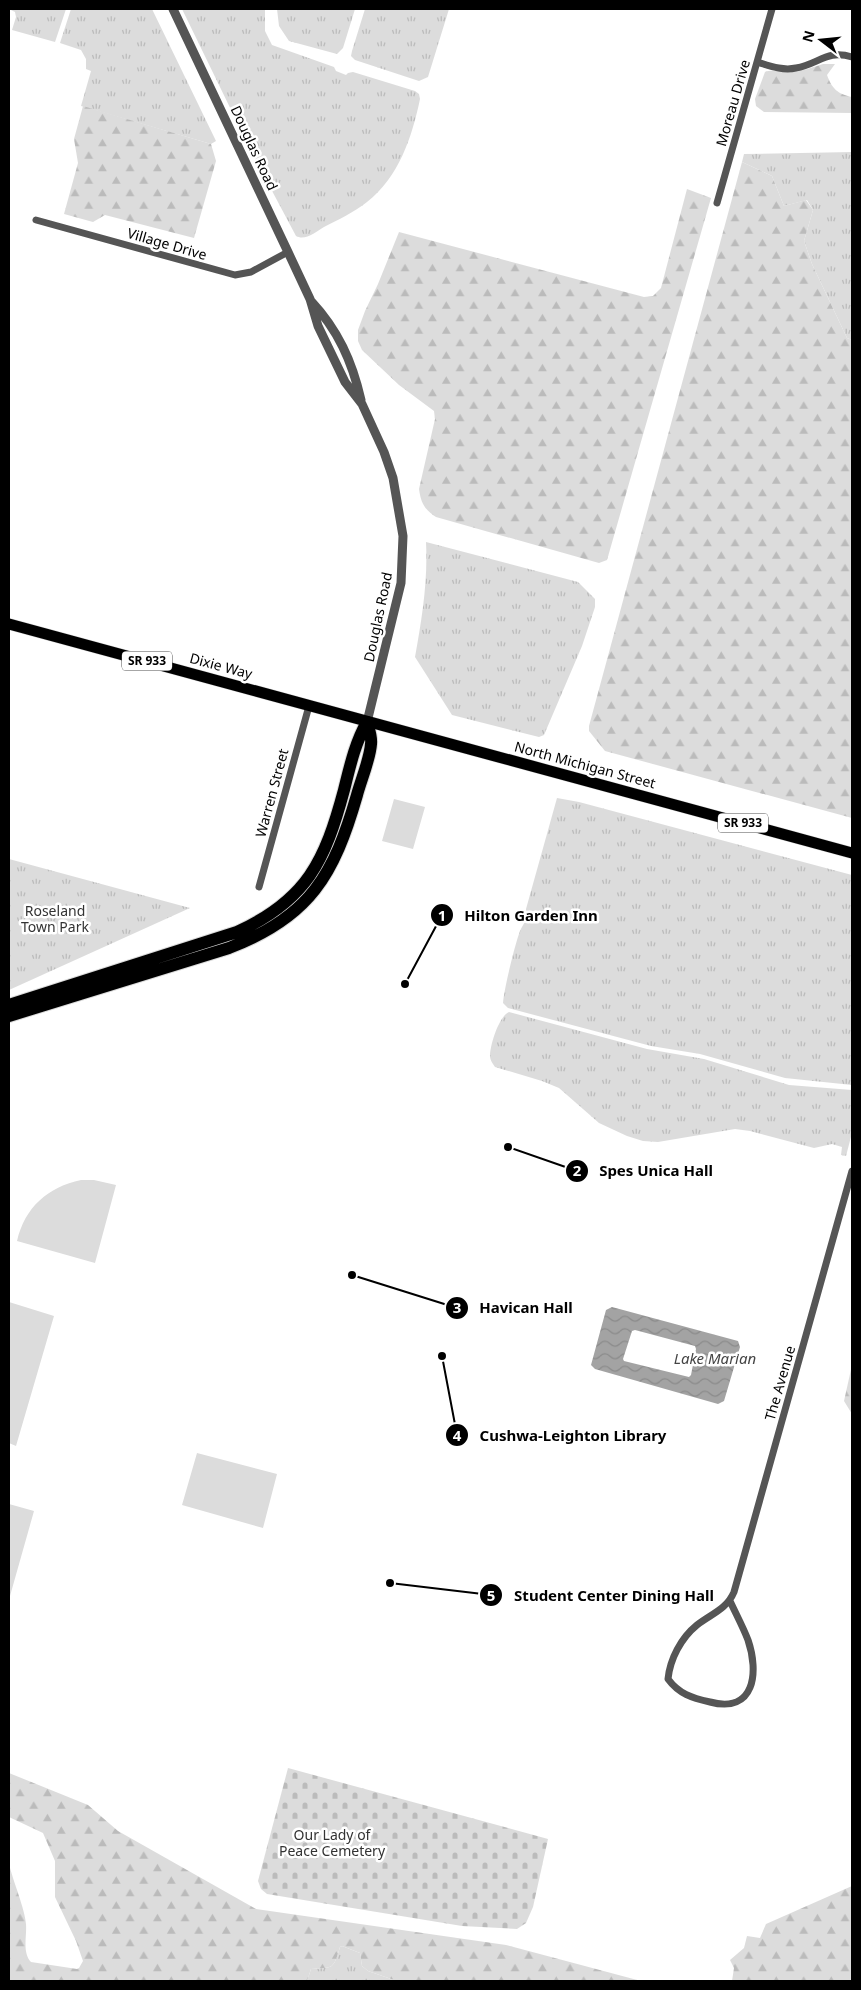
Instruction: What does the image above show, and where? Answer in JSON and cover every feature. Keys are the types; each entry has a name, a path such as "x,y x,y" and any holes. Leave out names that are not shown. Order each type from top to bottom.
{"highway":[{"path":"9,1005 237,932 254,924 283,904 307,879 327,846 357,740 368,722"},
{"path":"9,1016 230,948 262,934 289,916 315,890 326,874 343,841 371,744 368,722"}],"main road":[{"name":"Dixie Way","path":"9,624 309,706"},
{"name":"North Michigan Street","path":"309,706 852,853"}],"street":[{"name":"Douglas Road","path":"173,9 310,299 318,326 328,347 345,382 362,404"},
{"name":"Moreau Drive","path":"717,203 772,9"},
{"path":"758,62 780,68 794,69 830,54 852,57"},
{"name":"Village Drive","path":"36,220 235,275 252,272 288,252"},
{"name":"Douglas Road","path":"310,299 329,320 355,376 362,404 384,452 393,478 403,536 401,583 368,722"},
{"name":"Warren Street","path":"259,887 309,706"},
{"name":"The Avenue","path":"730,1601 852,1171"},
{"path":"730,1601 748,1641 752,1660 752,1675 746,1697 739,1703 720,1705 685,1695 676,1689 668,1679 673,1658 687,1635 730,1601"}],"green space":[{"path":"9,9 66,9 55,42 12,30 16,17 15,12"},
{"path":"71,9 152,9 216,141 211,144 81,106 91,71 86,69 86,59 81,50 60,43"},
{"path":"182,9 265,9 265,31 272,45 334,67 336,71 346,75 353,72 415,91 419,94 420,99 413,128 396,168 388,181 367,202 357,209 307,237 296,236 254,157"},
{"path":"277,9 355,9 343,48 337,54 289,41 279,26"},
{"path":"365,9 449,9 428,77 419,81 355,60 351,56"},
{"path":"823,64 835,64 827,75 836,90 852,97 852,113 764,112 756,106 755,99 765,72 794,72"},
{"path":"83,106 211,144 216,161 194,238 105,215 93,222 64,214 78,163 74,139"},
{"path":"852,152 852,340 847,338 812,264 804,241 813,210 807,200 784,206 772,176 742,162 744,154"},
{"path":"742,162 772,176 784,206 806,200 813,210 804,241 812,264 847,338 852,340 852,818 605,751 589,731"},
{"path":"687,189 711,198 607,560 599,563 436,517 432,514 424,505 419,489 435,419 434,411 399,385 362,350 358,341 358,330 365,311 399,232 644,297 653,296 661,288"},
{"path":"426,542 578,582 595,599 595,607 582,646 544,735 539,737 452,715 415,657 425,585"},
{"path":"557,798 579,802 852,875 852,1085 785,1078 700,1054 651,1046 508,1008 503,1003 505,988 518,937 526,919 526,909"},
{"path":"394,799 425,807 413,849 382,841"},
{"name":"Roseland Town Park","path":"9,859 190,908 9,990"},
{"path":"509,1012 647,1049 704,1059 789,1085 852,1090 852,1133 846,1156 841,1155 842,1147 832,1144 814,1148 750,1131 735,1129 658,1142 643,1141 627,1136 599,1123 559,1088 495,1067 490,1057 490,1051 496,1031 502,1019"},
{"path":"81,1180 94,1180 116,1185 95,1263 17,1241 26,1218 40,1200 58,1188"},
{"path":"9,1302 54,1316 16,1446 9,1443"},
{"path":"852,1365 852,1414 844,1401"},
{"path":"197,1453 277,1474 263,1528 182,1505"},
{"path":"9,1504 34,1511 10,1596 9,1596"},
{"name":"Our Lady of Peace Cemetery","path":"288,1768 548,1839 533,1907 526,1923 517,1929 462,1926 267,1894 261,1889 258,1881"},
{"path":"9,1773 88,1805 118,1831 256,1909 506,1945 641,1981 397,1981 368,1971 362,1966 360,1953 342,1946 332,1966 311,1969 307,1981 9,1981 9,1864 25,1918 26,1949 31,1962 77,1969 83,1961 76,1941 55,1897 55,1861 43,1833 9,1817"},
{"path":"852,1886 852,1981 732,1981 734,1968 730,1960 744,1948 747,1936 760,1938 766,1924"},
{"path":"342,1946 360,1953 362,1966 368,1971 397,1981 307,1981 311,1969 324,1968 334,1964"}],"water":[{"name":"Lake Marian","path":"612,1307 738,1341 740,1347 724,1401 718,1404 595,1369 591,1365 606,1310","holes":["635,1330 695,1346 691,1375 689,1377 624,1361 623,1359 632,1331"]}],"place":[{"name":"Hilton Garden Inn","path":"405,984"},
{"name":"Spes Unica Hall","path":"508,1147"},
{"name":"Havican Hall","path":"352,1275"},
{"name":"Cushwa-Leighton Library","path":"442,1356"},
{"name":"Student Center Dining Hall","path":"390,1583"}]}
